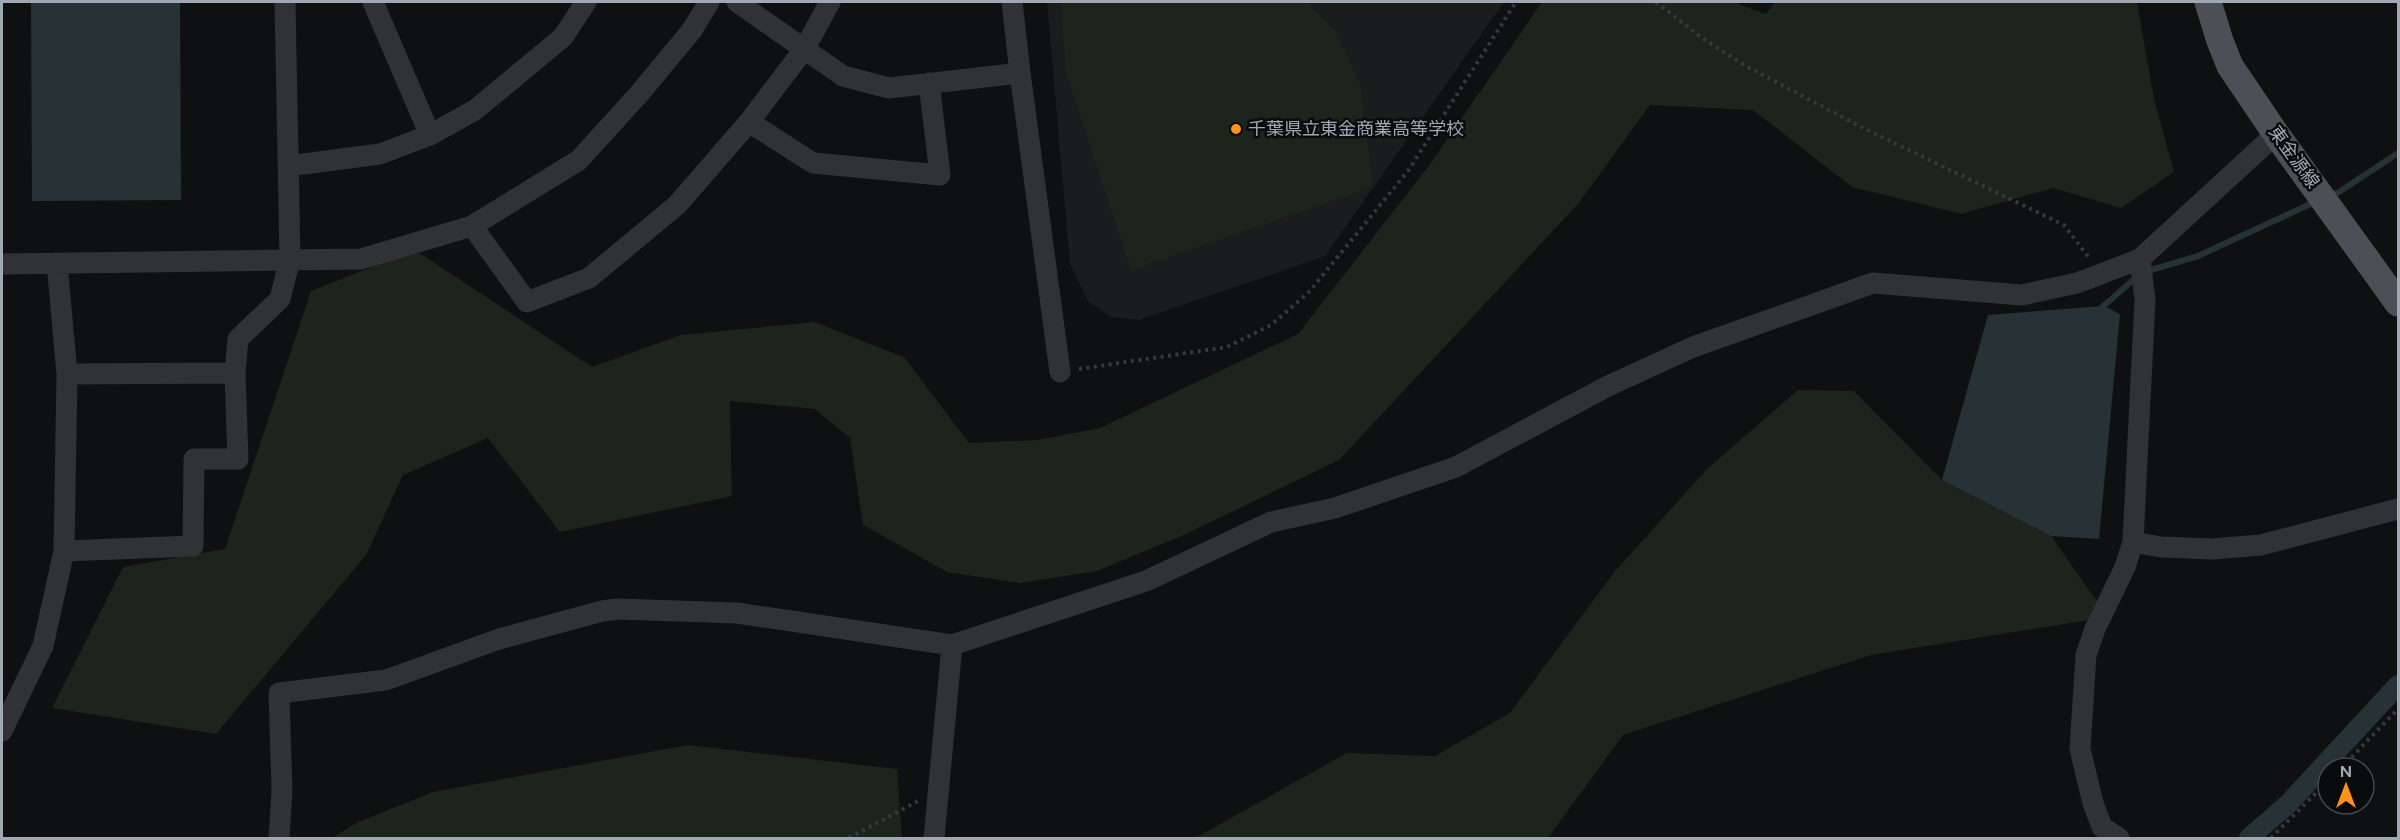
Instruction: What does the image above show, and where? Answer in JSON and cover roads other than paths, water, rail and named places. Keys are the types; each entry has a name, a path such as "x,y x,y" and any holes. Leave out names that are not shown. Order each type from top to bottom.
{"main road":[{"name":"東金源線","path":"2208,2 2230,66 2398,303"}],"street":[{"path":"64,551 193,546 194,459 238,459 235,374 238,339 280,299 290,259 285,2"},
{"path":"373,2 430,135"},
{"path":"288,166 380,154 430,135 475,110 563,37 586,2"},
{"path":"2,264 361,259 471,226 579,160 685,39 709,2"},
{"path":"737,2 843,76 889,88 1020,73"},
{"path":"471,226 527,302 589,278 677,205 749,122 805,48 830,2"},
{"path":"1012,2 1060,372"},
{"path":"749,122 813,163 940,175 929,83"},
{"path":"279,838 282,792 279,693 386,680 499,639 602,611 618,609 737,612 952,645 1146,581 1271,522 1335,508 1456,467 1608,386 1693,347 1873,283 2022,295 2077,283 2140,259 2276,134"},
{"path":"2119,838 2102,827 2093,803 2080,749 2086,655 2095,628 2125,567 2133,542 2145,300 2140,259"},
{"path":"2,731 43,646 64,551 67,374 57,263"},
{"path":"67,374 235,374"},
{"path":"2133,542 2161,547 2212,549 2261,545 2398,509"},
{"path":"934,838 952,645"}],"waterway":[{"path":"2329,196 2339,192 2398,153"},
{"path":"2151,270 2198,256 2317,201"},
{"path":"2099,310 2132,281"},
{"path":"2249,838 2288,804 2398,685"}],"place":[{"name":"千葉県立東金商業高等学校","path":"1236,129"}]}
